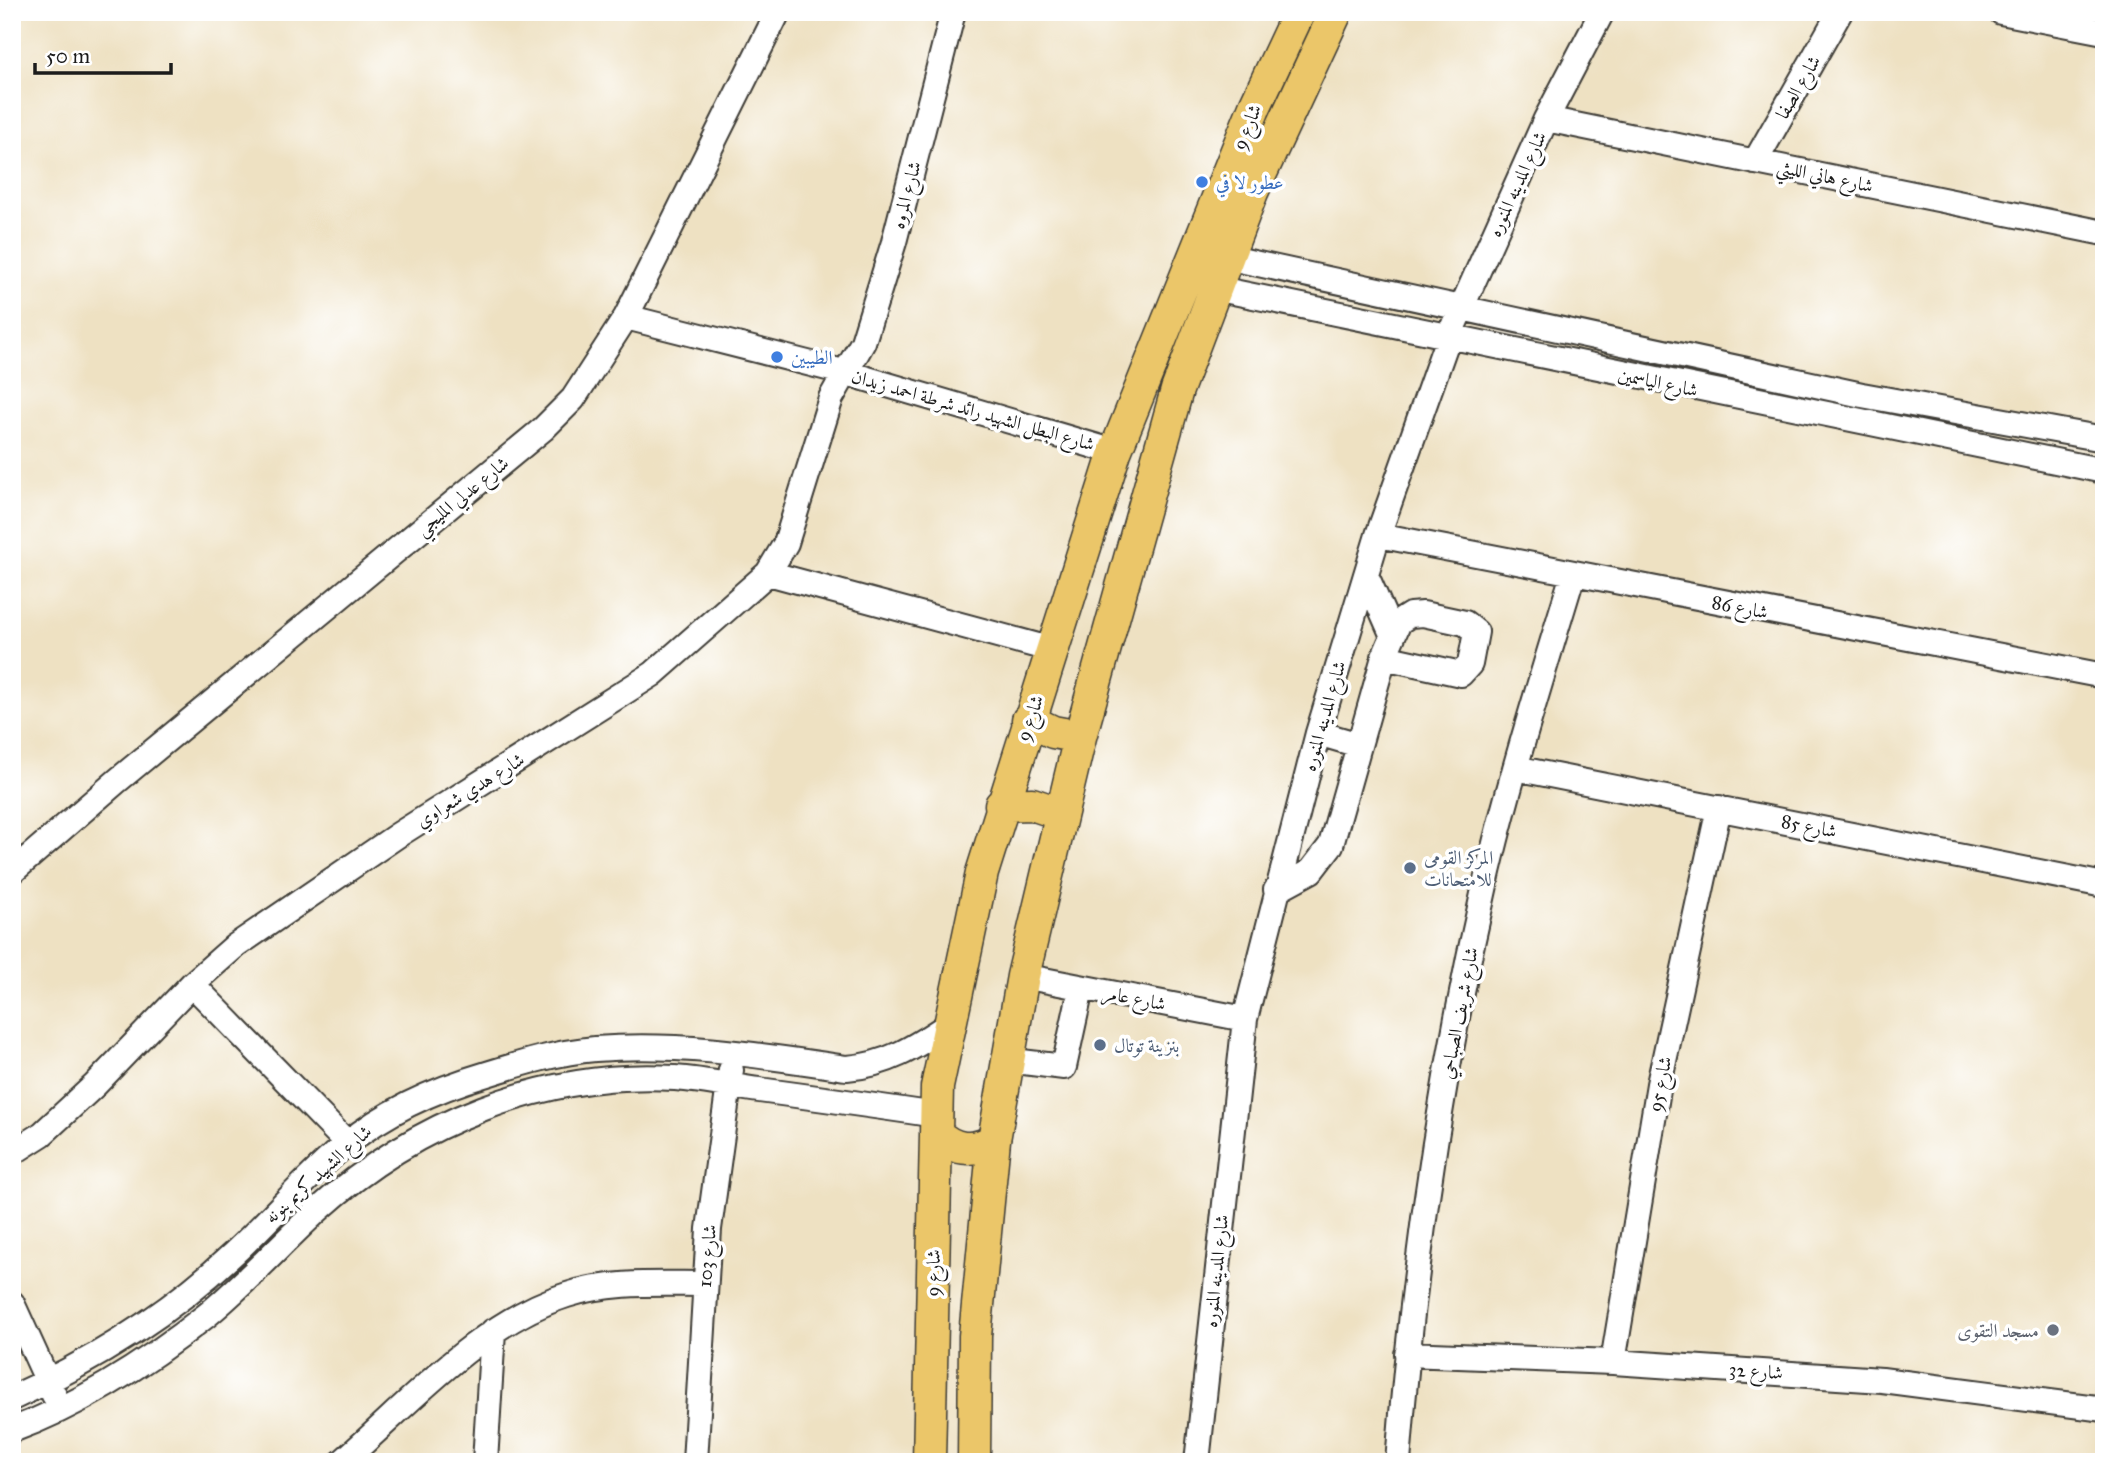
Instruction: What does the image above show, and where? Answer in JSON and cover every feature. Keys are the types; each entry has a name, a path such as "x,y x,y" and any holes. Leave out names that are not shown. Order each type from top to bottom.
{"main road":[{"name":"شارع 9","path":"929,1462 937,1087 965,942 1001,805 1115,452 1255,106 1299,12"},
{"name":"شارع 9","path":"974,1462 975,1336 994,1140 1006,1060 1023,976 1080,737 1177,390 1214,288 1258,180 1336,12"},
{"path":"1028,720 1053,732 1080,737"},
{"path":"1001,805 1032,804 1061,814"},
{"path":"936,1124 950,1144 968,1149 994,1140"},
{"path":"934,1219 947,1209 964,1208 984,1224"}],"street":[{"name":"شارع عدلي المليجي","path":"16,865 543,429 573,399 626,317 778,12"},
{"name":"شارع المروه","path":"847,373 863,342 894,242 953,12"},
{"name":"شارع المدينه المنوره","path":"1197,1462 1245,1019 1318,733 1378,535 1447,338 1546,119 1602,12"},
{"name":"شارع الصفا","path":"1755,162 1840,12"},
{"path":"2001,12 2104,32"},
{"name":"شارع هاني الليثي","path":"1546,119 2104,233"},
{"name":"شارع الياسمين","path":"1226,257 1862,395 2104,439"},
{"name":"شارع الياسمين","path":"1214,288 1855,423 2104,471"},
{"name":"شارع البطل الشهيد رائد شرطة احمد زيدان","path":"626,317 847,373 1115,452"},
{"name":"شارع هدي شعراوي","path":"12,1153 42,1134 95,1085 192,984 234,947 305,896 653,674 768,573 786,543 831,398 847,373"},
{"path":"1855,423 1862,395"},
{"path":"1924,436 1932,407"},
{"name":"شارع 86","path":"1378,535 2104,676"},
{"path":"768,573 1053,650"},
{"name":"شارع شريف الصباحي","path":"1398,1462 1420,1237 1460,1001 1515,768 1573,574"},
{"path":"1276,890 1311,871 1331,845 1388,646 1366,575"},
{"path":"1318,733 1359,745"},
{"name":"شارع 85","path":"1515,768 2104,884"},
{"name":"شارع 95","path":"1613,1362 1659,1084 1719,808"},
{"name":"شارع عامر","path":"1023,976 1245,1019"},
{"path":"192,984 348,1143"},
{"path":"1006,1060 1064,1067 1081,989"},
{"name":"شارع الشهيد كريم بنونه","path":"12,1398 48,1382 174,1303 233,1254 294,1191 348,1143 405,1104 458,1082 530,1061 593,1049 666,1048 733,1052 847,1068 862,1067 903,1054 948,1026"},
{"name":"شارع 103","path":"695,1462 704,1284 733,1052"},
{"path":"862,1067 870,1076 873,1088 867,1105"},
{"name":"شارع الشهيد كريم بنونه","path":"22,1427 60,1410 142,1363 208,1314 320,1208 371,1166 423,1133 477,1108 611,1079 675,1078 867,1105 936,1124"},
{"path":"342,1462 493,1331 523,1312 568,1295 625,1284 704,1284"},
{"path":"12,1303 60,1410"},
{"path":"485,1462 493,1331"},
{"name":"شارع 32","path":"1407,1354 1613,1362 1882,1381 2104,1409"},
{"path":"12,1450 22,1427"}],"place":[{"name":"عطور لا في","path":"1202,182"},
{"name":"الطيبين","path":"777,357"},
{"name":"المركز القومى للامتحانات","path":"1410,868"},
{"name":"بنزينة توتال","path":"1100,1045"},
{"name":"مسجد التقوى","path":"2053,1330"}]}
